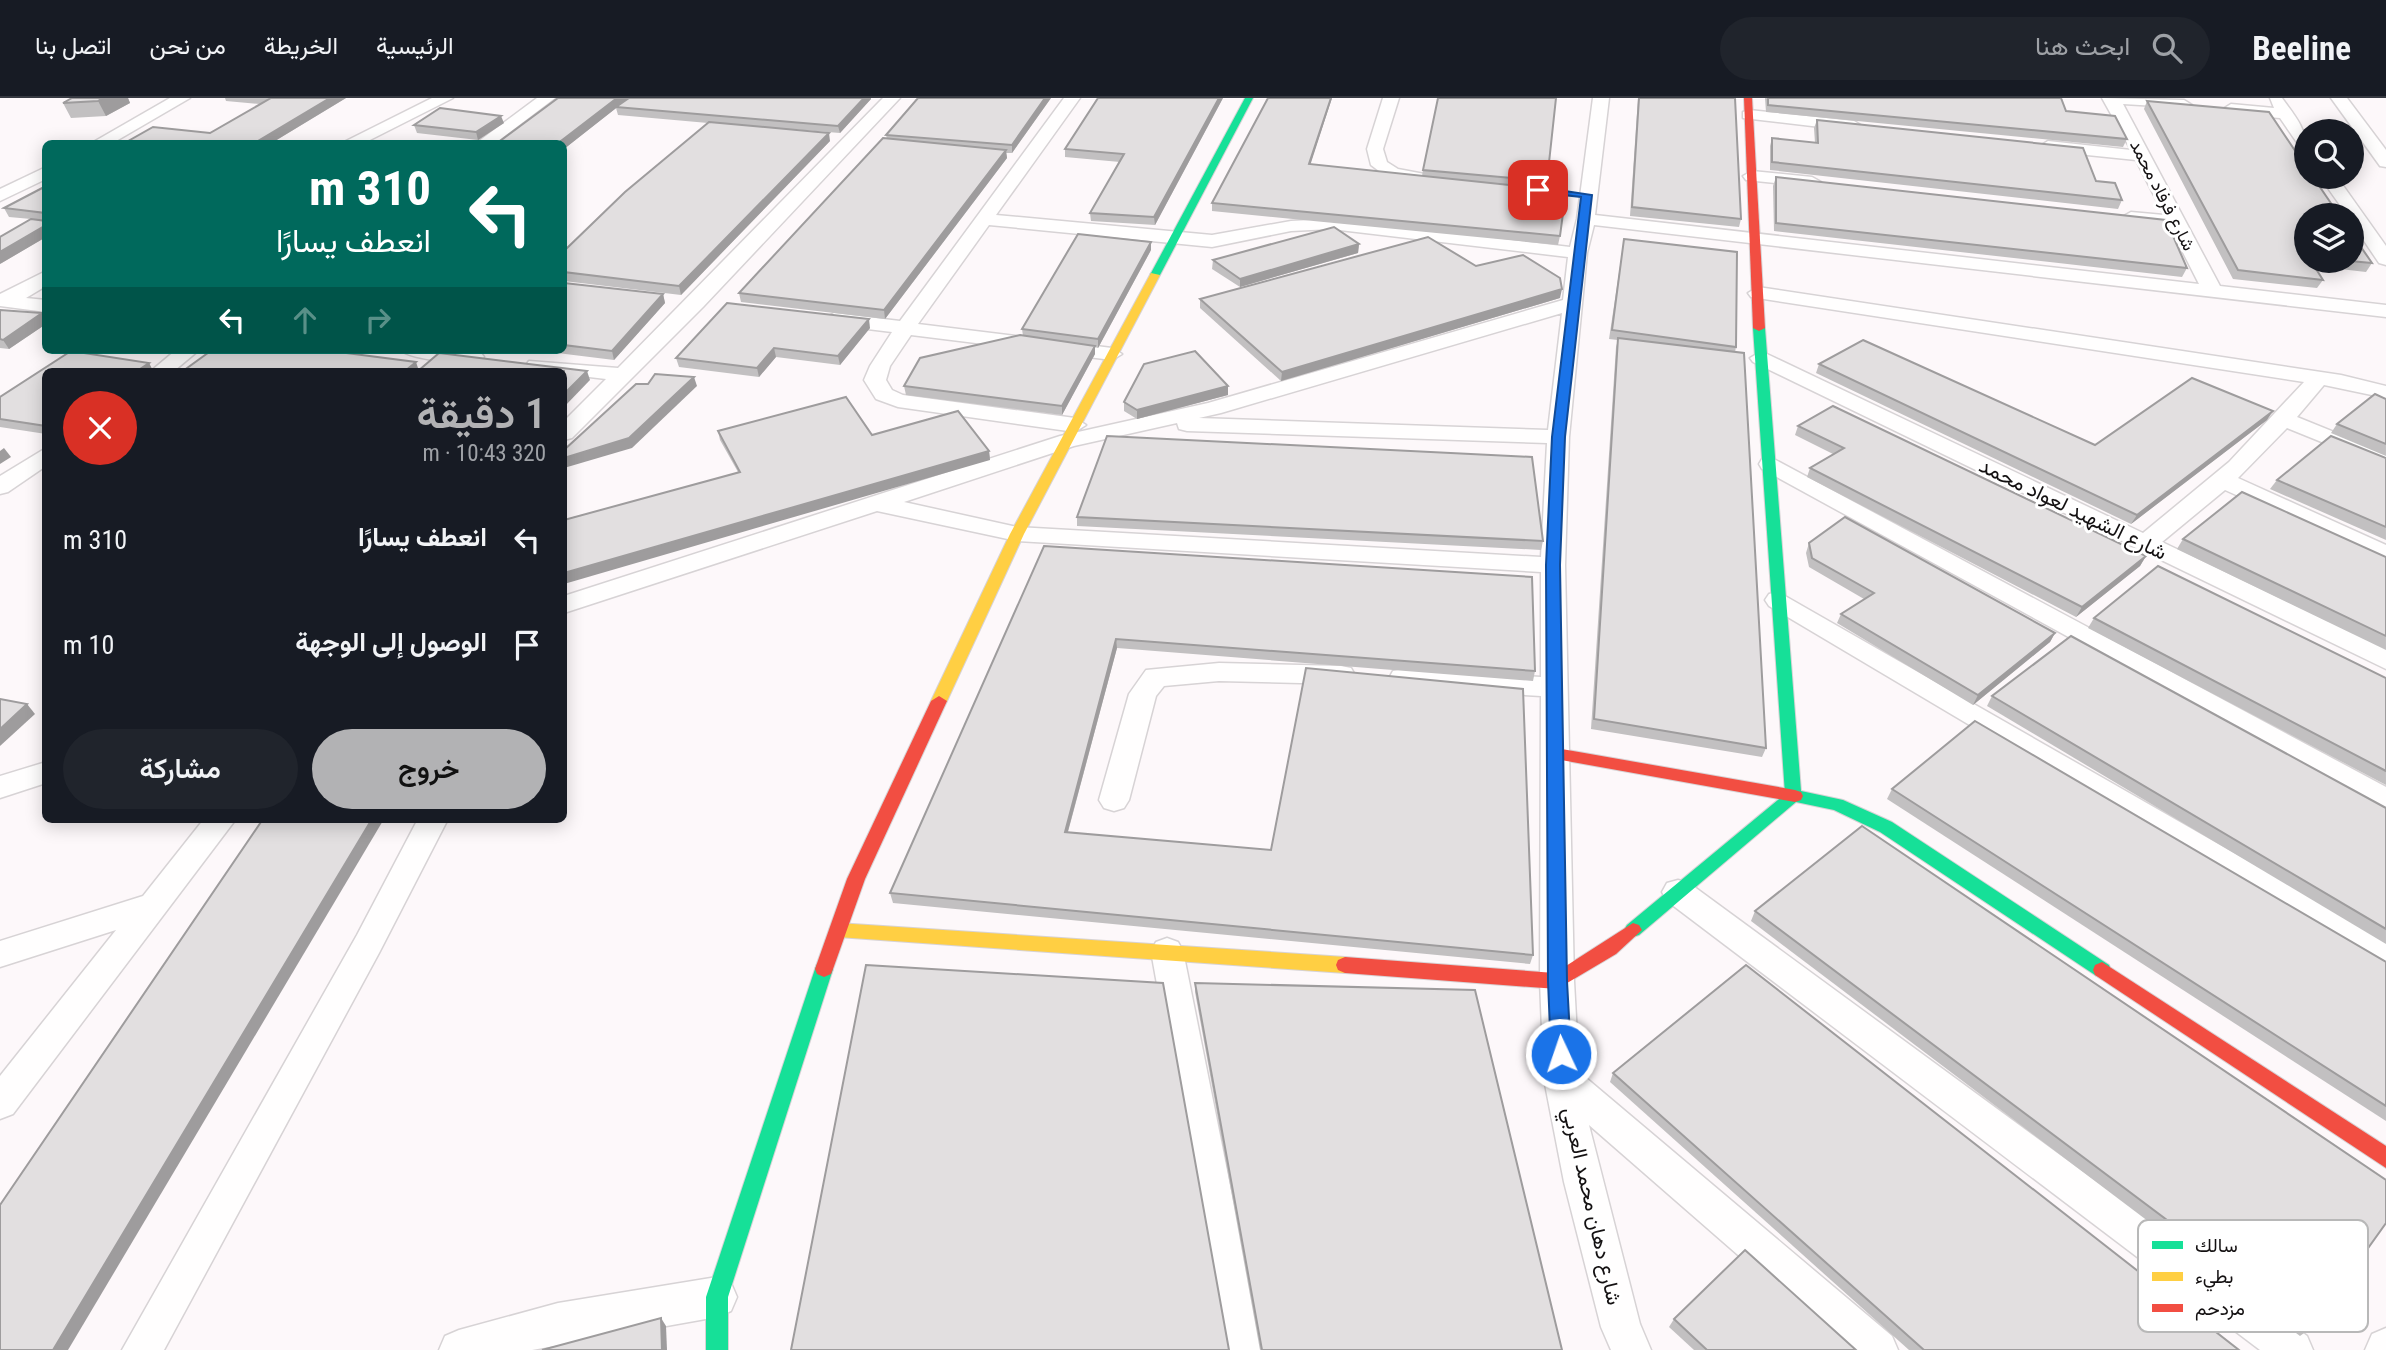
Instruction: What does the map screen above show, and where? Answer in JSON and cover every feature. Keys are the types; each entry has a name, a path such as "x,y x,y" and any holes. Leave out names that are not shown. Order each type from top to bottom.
{"street":[{"path":"105,140 182,98"},
{"path":"356,140 445,98"},
{"path":"489,140 547,98"},
{"path":"567,430 696,303 892,98"},
{"path":"1072,98 905,328 880,366 875,380 884,394 898,401 1072,433"},
{"path":"717,1350 717,1297 856,879 1017,534 1249,98"},
{"path":"1391,98 1375,149 1379,165 1393,173 1443,181"},
{"name":"شارع دهان محمد العربي","path":"1601,98 1582,203 1575,303 1558,437 1553,565 1557,981 1562,1079 1583,1182 1621,1327 1631,1350"},
{"path":"2112,98 2286,114"},
{"name":"شارع فرفاد محمد","path":"2112,98 2213,292"},
{"path":"2275,98 2294,126"},
{"path":"2339,98 2386,162"},
{"path":"1793,796 1760,358 1749,106 1871,128"},
{"path":"852,140 880,143"},
{"path":"2034,145 2142,156"},
{"path":"1002,155 1029,158"},
{"path":"0,197 42,174"},
{"path":"1752,176 1834,185"},
{"path":"2337,189 2386,259"},
{"path":"1582,203 1755,240 2386,311"},
{"path":"2108,215 2177,222"},
{"path":"985,219 1175,239 1232,239 1291,226 1331,224 1578,253"},
{"path":"3,300 42,279"},
{"path":"1758,293 2341,382 2386,392"},
{"path":"3,300 42,305"},
{"path":"696,303 724,307"},
{"path":"1155,424 1575,303"},
{"path":"807,316 1112,354"},
{"path":"165,368 184,354"},
{"path":"447,354 491,359"},
{"name":"شارع الشهيد لعواد محمد","path":"1760,358 2386,660"},
{"path":"517,362 566,368"},
{"path":"567,368 624,375"},
{"path":"2341,382 2386,373 2386,380"},
{"path":"2145,544 2225,481 2286,420 2317,379"},
{"path":"2286,420 2386,461"},
{"path":"567,604 878,504 1072,433 1155,424 1558,437"},
{"path":"0,487 42,458"},
{"path":"1770,464 2386,800"},
{"path":"2225,481 2386,554"},
{"path":"878,504 1017,534 1553,565"},
{"path":"1778,600 2386,956"},
{"path":"1114,800 1143,694 1156,677 1219,671 1553,687"},
{"path":"1556,754 1837,804 1886,827 2386,1158"},
{"path":"0,787 42,773"},
{"path":"838,930 1167,951 1557,981 1610,949 1793,796"},
{"path":"0,1103 218,823"},
{"path":"142,1350 368,944 431,823"},
{"path":"1678,892 2138,1235"},
{"path":"0,954 154,905"},
{"path":"1167,951 1242,1350"},
{"path":"1562,1079 1878,1350"},
{"path":"459,1350 558,1323 717,1297"},
{"path":"2268,1332 2292,1350"}],"building":[{"path":"72,98 103,98 98,101 63,103"},
{"path":"271,98 330,98 260,140 130,140 153,127 210,133"},
{"path":"558,98 617,98 562,140 501,140"},
{"path":"629,98 864,98 838,126 616,107"},
{"path":"918,98 1045,98 1012,145 886,135"},
{"path":"1098,98 1219,98 1154,217 1090,213 1124,154 1065,149"},
{"path":"1268,98 1331,98 1309,164 1566,191 1560,236 1212,203"},
{"path":"1438,98 1556,98 1547,181 1423,170"},
{"path":"1639,98 1735,98 1741,219 1632,207"},
{"path":"1768,98 2061,98 2066,111 2115,116 2127,139 1768,105"},
{"path":"2147,101 2269,112 2294,149 2294,189 2321,189 2331,203 2294,203 2294,273 2319,273 2323,280 2238,270"},
{"path":"440,108 501,116 476,132 414,125"},
{"path":"1817,120 2083,148 2096,181 2115,183 2122,200 1772,162 1772,138 1818,143"},
{"path":"709,122 829,133 679,286 567,272 567,248 625,192"},
{"path":"883,138 1006,150 884,310 739,293"},
{"path":"1776,177 2166,220 2187,268 1776,223"},
{"path":"42,188 42,213 4,208"},
{"path":"31,219 42,220 42,227 0,252 0,237"},
{"path":"1334,227 1359,244 1240,279 1213,260"},
{"path":"1078,234 1151,242 1098,339 1022,329"},
{"path":"1428,237 1476,266 1523,255 1560,278 1562,289 1282,372 1200,299"},
{"path":"1624,239 1737,252 1736,347 1612,330"},
{"path":"2364,251 2372,263 2364,262"},
{"path":"567,283 663,294 612,351 567,345"},
{"path":"727,303 869,319 838,356 774,348 757,368 676,358"},
{"path":"0,310 42,313 3,340 0,339"},
{"path":"1020,335 1095,346 1062,406 904,386 920,358"},
{"path":"1618,338 1744,353 1766,748 1594,719"},
{"path":"1863,340 2095,445 2192,378 2273,411 2137,515 1819,364"},
{"path":"1195,351 1228,386 1137,410 1124,402 1144,364"},
{"path":"66,354 90,354 149,363 142,368 45,368"},
{"path":"206,354 354,354 416,362 409,368 187,368"},
{"path":"438,354 447,354 562,368 422,368"},
{"path":"567,369 587,371 567,391"},
{"path":"42,370 42,425 0,419 0,397"},
{"path":"655,374 694,377 629,438 567,457 567,447 636,384 648,384"},
{"path":"2375,394 2386,399 2386,444 2337,424"},
{"path":"846,397 872,435 958,411 989,451 567,572 567,519 740,472 718,431"},
{"path":"1833,406 2146,556 2082,607 1810,468 1844,448 1798,426"},
{"path":"1107,436 1532,457 1543,541 1077,517"},
{"path":"2331,436 2386,458 2386,527 2277,480"},
{"path":"2242,492 2386,557 2386,636 2183,539"},
{"path":"1845,517 2055,633 1978,695 1841,614 1874,593 1812,558 1809,543"},
{"path":"1044,546 1532,577 1535,671 1116,639 1065,832 1271,850 1306,668 1523,689 1533,955 890,893"},
{"path":"2158,566 2386,678 2386,771 2094,618"},
{"path":"2071,636 2386,808 2386,929 1992,696"},
{"path":"0,699 27,704 0,729"},
{"path":"1975,721 2386,962 2386,1106 1892,789"},
{"path":"260,823 370,823 53,1350 0,1350 0,1205"},
{"path":"1862,826 2386,1180 2386,1223 2368,1248 2368,1220 2167,1220 1755,911"},
{"path":"866,965 1163,983 1229,1350 791,1350"},
{"path":"1746,965 2138,1271 2138,1332 2216,1332 2239,1350 1924,1350 1613,1073"},
{"path":"1195,983 1475,990 1562,1350 1262,1350"},
{"path":"1745,1250 1856,1350 1707,1350 1674,1319"},
{"path":"661,1318 662,1350 542,1350"}],"traffic: fast":[{"path":"1155,275 1249,98"},
{"path":"1633,930 1793,796 1759,328"},
{"path":"1795,796 1837,804 1886,827 2102,970"},
{"path":"717,1350 717,1297 824,969"}],"traffic: slow":[{"path":"939,701 1017,534 1155,275"},
{"path":"838,930 1345,965"}],"traffic: jam":[{"path":"1748,98 1759,328"},
{"path":"824,969 856,879 939,701"},
{"path":"1556,754 1795,796"},
{"path":"1345,965 1557,981 1610,949 1633,930"},
{"path":"2102,970 2386,1158"}],"route":[{"path":"1538,190 1587,195 1558,437 1553,565 1557,981 1561,1054"}]}
